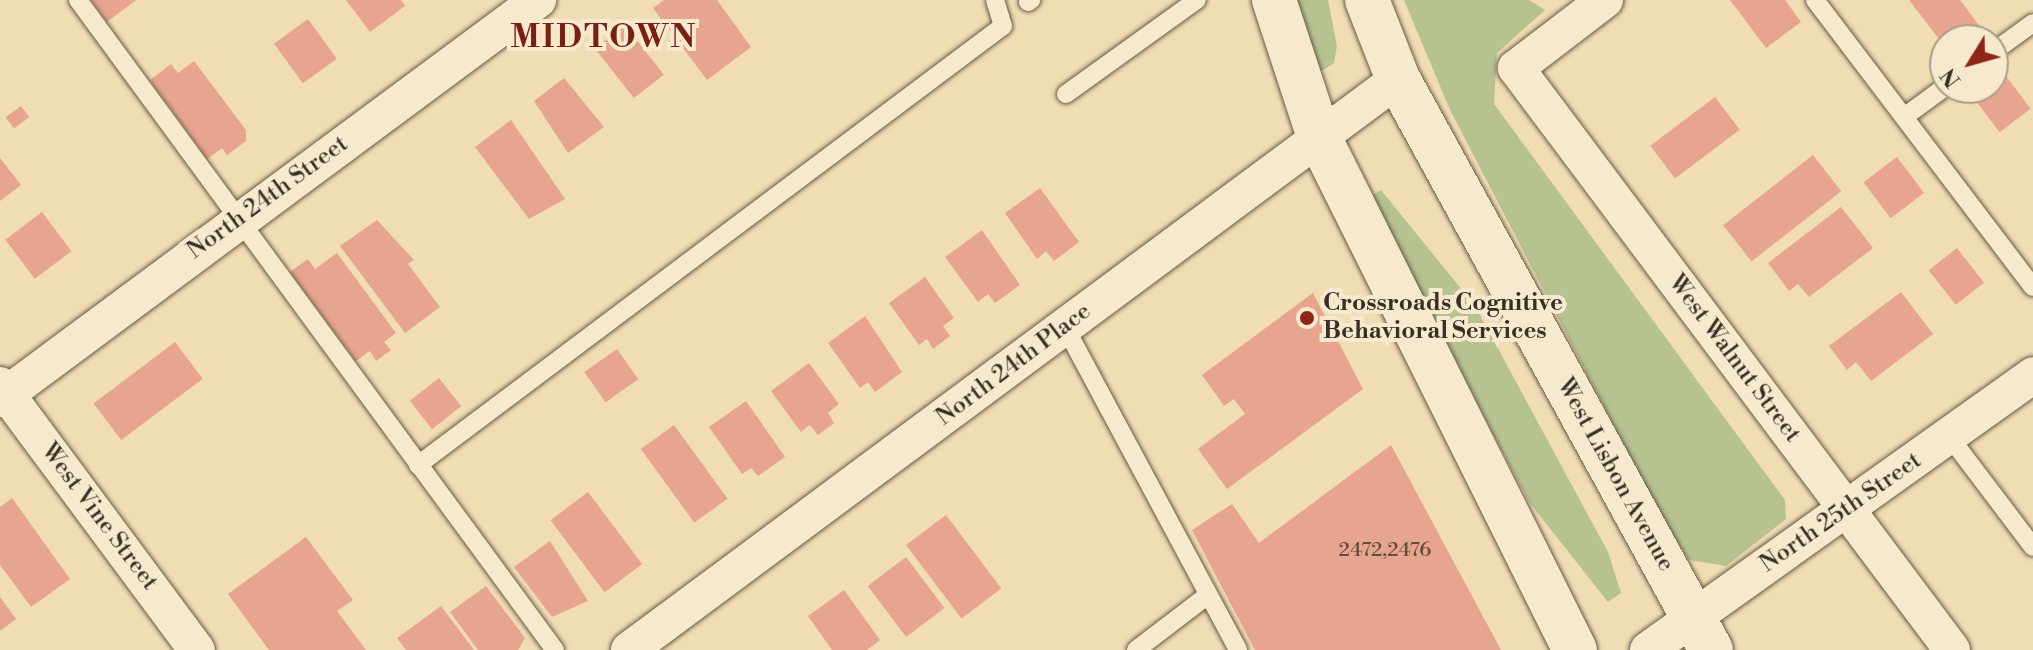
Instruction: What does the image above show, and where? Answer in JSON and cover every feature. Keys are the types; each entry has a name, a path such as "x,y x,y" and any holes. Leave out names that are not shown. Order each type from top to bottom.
{"main road":[{"path":"1274,0 1319,137 1575,650"},
{"name":"West Lisbon Avenue","path":"1367,0 1398,79 1703,634"}],"street":[{"name":"North 24th Street","path":"2,392 538,0"},
{"name":"West Walnut Street","path":"1605,0 1516,68 1952,650"},
{"name":"North 24th Place","path":"629,650 1398,79"},
{"name":"North 25th Street","path":"1648,650 1703,634 1847,509 2033,375"},
{"name":"West Vine Street","path":"2,392 197,650"}],"lane":[{"path":"78,0 236,220 555,650"},
{"path":"418,465 1003,26 995,0"},
{"path":"1066,94 1197,0"},
{"path":"1815,0 2033,287"},
{"path":"2009,40 2033,23"},
{"path":"1904,117 1929,99"},
{"path":"1065,327 1238,650"},
{"path":"1949,436 2033,547"},
{"path":"1136,650 1208,595"}],"green space":[{"path":"1292,0 1328,0 1337,46 1334,63 1317,74"},
{"path":"1404,0 1529,0 1545,10 1497,53 1494,104 1785,500 1786,519 1726,566 1689,560 1660,514 1450,110"},
{"path":"1381,190 1475,306 1608,552 1621,593 1608,602 1529,502 1368,198"}],"building":[{"path":"91,0 136,0 107,22"},
{"path":"346,0 401,0 405,6 370,32"},
{"path":"664,0 717,0 751,47 707,80 653,8"},
{"path":"1730,0 1785,0 1801,22 1766,48"},
{"path":"1909,0 1960,0 1978,24 1929,24"},
{"path":"308,19 337,59 303,83 274,44"},
{"path":"625,25 664,75 634,98 595,48"},
{"path":"194,61 246,130 246,141 227,155 222,148 207,159 150,80 171,64 178,73"},
{"path":"564,78 604,127 568,153 534,101"},
{"path":"2009,80 2031,109 2000,132 1978,104 2009,104"},
{"path":"1715,97 1740,130 1675,178 1650,146"},
{"path":"21,106 29,117 14,128 6,117"},
{"path":"511,120 565,199 529,219 475,147"},
{"path":"1813,155 1841,191 1751,261 1723,225"},
{"path":"1897,157 1924,193 1891,218 1863,182"},
{"path":"0,158 21,185 0,201"},
{"path":"1040,188 1079,242 1054,261 1046,251 1037,259 1005,213"},
{"path":"1841,207 1873,248 1809,297 1798,284 1789,291 1768,263"},
{"path":"42,212 71,251 35,279 5,240"},
{"path":"377,220 414,260 408,264 440,307 405,333 340,246"},
{"path":"982,230 1020,285 995,303 988,294 978,302 945,257"},
{"path":"1957,248 1984,283 1956,305 1929,270"},
{"path":"337,253 396,333 384,342 391,350 376,361 370,351 356,361 290,272 308,259 315,269"},
{"path":"925,277 954,318 943,326 950,336 933,349 927,339 919,345 889,303"},
{"path":"1901,292 1933,334 1871,381 1856,362 1847,370 1829,346"},
{"path":"1313,293 1363,389 1227,489 1198,449 1245,414 1234,399 1224,406 1202,375"},
{"path":"865,316 902,372 875,392 868,382 860,388 828,343"},
{"path":"175,342 203,379 121,440 94,403"},
{"path":"617,349 638,379 605,402 584,372"},
{"path":"809,363 839,404 828,413 834,423 818,435 810,425 801,432 771,391"},
{"path":"439,378 461,406 432,429 410,401"},
{"path":"746,401 785,457 758,476 751,468 742,474 709,427"},
{"path":"674,425 727,499 694,523 641,449"},
{"path":"1391,445 1501,650 1255,650 1192,530 1232,504 1259,543"},
{"path":"588,492 642,564 605,592 550,520"},
{"path":"12,498 70,579 31,607 0,565 0,507"},
{"path":"946,515 1001,588 961,619 906,545"},
{"path":"306,537 353,600 337,611 366,650 269,650 228,594"},
{"path":"550,541 588,601 552,617 514,567"},
{"path":"906,557 945,608 906,637 868,586"},
{"path":"486,586 525,638 518,650 478,650 450,612"},
{"path":"844,590 880,640 867,650 832,650 808,616"},
{"path":"0,597 16,619 0,631"},
{"path":"441,606 474,650 406,650 397,638"}],"place":[{"name":"Crossroads Cognitive Behavioral Services","path":"1307,318"}],"district":[{"name":"MIDTOWN","path":"604,37"}]}
